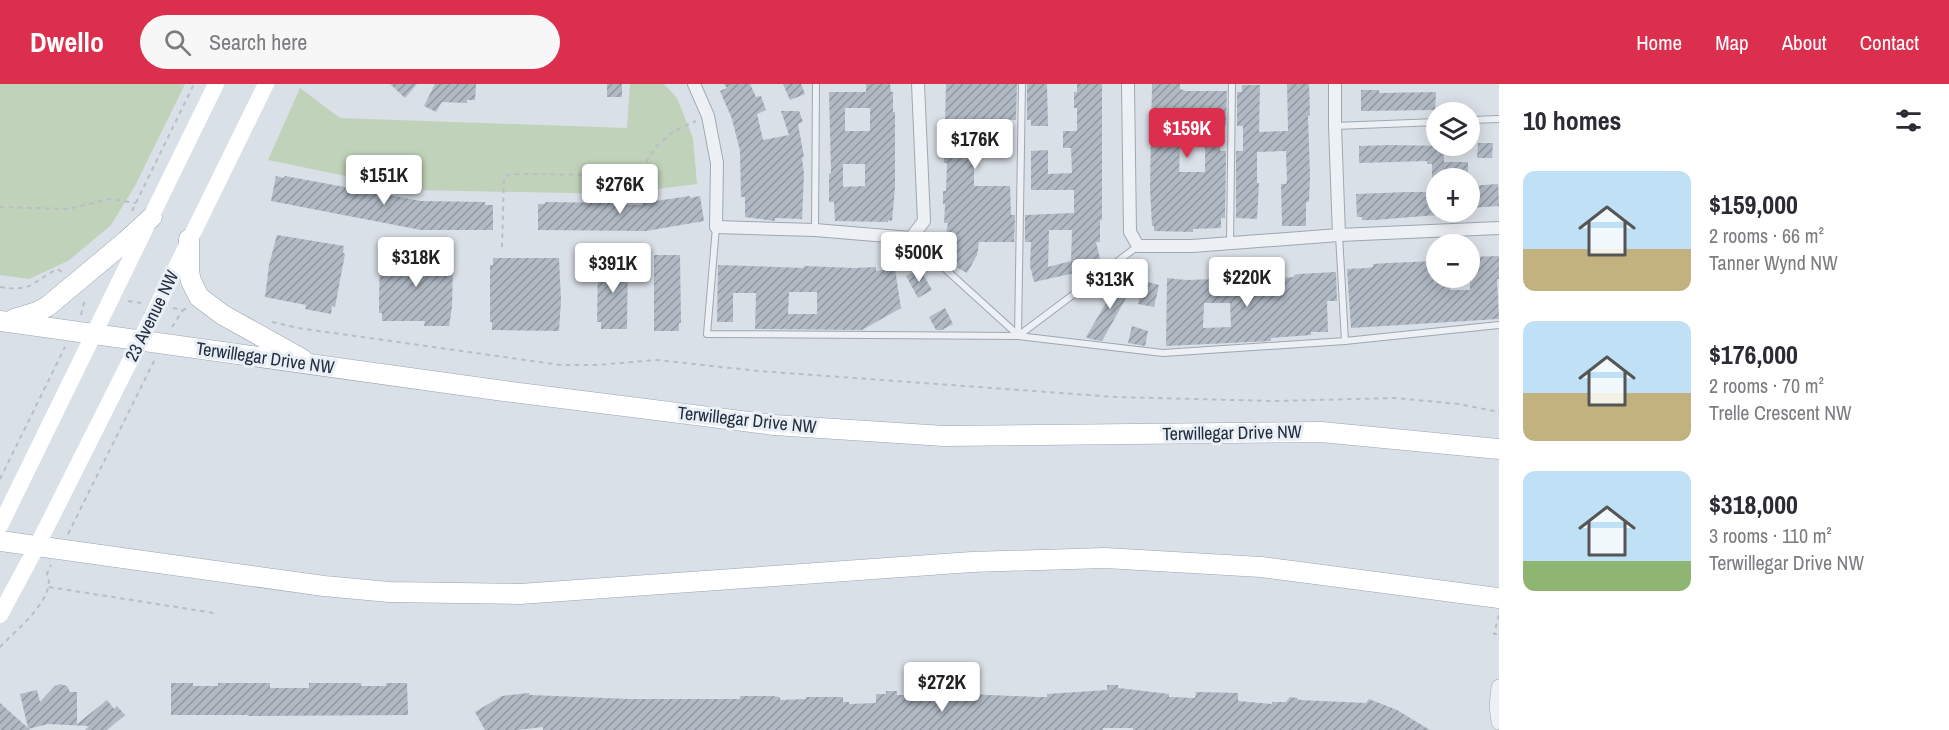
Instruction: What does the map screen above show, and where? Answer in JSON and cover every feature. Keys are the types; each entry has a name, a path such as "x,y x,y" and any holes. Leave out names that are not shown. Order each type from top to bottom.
{"main road":[{"path":"0,526 216,84"},
{"name":"23 Avenue NW","path":"0,615 158,306 266,84"},
{"path":"0,320 28,316 48,306 152,217"},
{"path":"189,239 189,272 199,297 223,315 312,365"},
{"name":"Terwillegar Drive NW","path":"0,320 312,365 774,425 944,436 1321,432 1499,449"},
{"path":"0,542 324,586 390,592 520,594 972,562 1105,558 1261,567 1499,598"}],"street":[{"path":"694,84 708,116 717,163 716,227 815,230 911,238 924,221 918,84"},
{"path":"1128,84 1130,232 1138,246 1192,246 1339,235 1499,228"},
{"path":"1335,84 1339,235"},
{"path":"1499,687 1497,706 1499,722"}],"lane":[{"path":"815,230 816,84"},
{"path":"1018,336 1022,84"},
{"path":"1230,243 1232,84"},
{"path":"1480,120 1499,119"},
{"path":"1335,126 1426,122"},
{"path":"716,227 707,334 1018,336 1163,353 1345,341 1499,325"},
{"path":"1339,235 1345,341"},
{"path":"911,238 1018,336"},
{"path":"1018,336 1138,246"}],"path":[{"path":"0,207 68,209 110,199 136,203 194,84"},
{"path":"502,247 504,178 510,174 622,175 643,166 657,146 674,131 708,116"},
{"path":"0,287 24,288 32,286 55,270 64,273"},
{"path":"111,298 183,310"},
{"path":"83,310 86,299"},
{"path":"174,324 183,310 189,306"},
{"path":"264,319 298,328 561,365 597,366 657,360 758,370 1116,397 1274,401 1395,398 1459,404 1499,412"},
{"path":"0,479 66,344"},
{"path":"67,535 152,363"},
{"path":"0,647 39,606 49,587 50,580 47,574"},
{"path":"49,587 214,613"},
{"path":"1499,613 1494,634 1499,634"}],"green space":[{"path":"0,84 185,84 135,186 111,225 68,261 29,279 0,275"},
{"path":"630,84 664,84 677,98 693,138 697,184 616,194 414,190 268,160 300,88 340,118 627,128"}],"building":[{"path":"390,84 417,84 405,98"},
{"path":"435,84 476,84 475,100 467,100 467,103 442,102 436,112 424,106"},
{"path":"607,84 622,84 622,97 607,97"},
{"path":"724,84 750,84 756,97 761,96 766,110 757,114 763,140 789,135 781,111 799,111 803,122 798,124 804,157 802,158 804,174 802,219 775,218 775,221 745,217 745,197 741,197 740,151 732,119 720,91 727,88"},
{"path":"783,84 801,84 805,94 790,100"},
{"path":"866,84 890,84 891,92 893,92 895,188 892,221 835,221 834,202 829,202 829,174 831,173 829,92 866,92","holes":["845,108 870,108 870,131 845,131","843,164 865,164 865,186 843,187"]},
{"path":"946,84 1017,84 1016,120 1009,120 1009,139 979,138 978,163 974,163 974,186 1010,186 1011,215 1015,215 1014,242 979,242 977,255 967,273 942,259 949,245 944,244 948,223 944,223 945,204 943,204 947,163 944,163"},
{"path":"1027,84 1047,84 1048,126 1031,126 1031,120 1027,120"},
{"path":"1077,84 1102,84 1102,220 1100,220 1100,242 1096,242 1102,267 1034,282 1030,266 1031,242 1025,242 1025,215 1074,213 1074,190 1031,190 1031,151 1048,150 1048,174 1072,173 1071,148 1063,148 1063,131 1077,131 1074,92 1077,92","holes":["1049,230 1072,230 1071,261 1048,267"]},
{"path":"1152,84 1180,84 1180,89 1186,91 1227,91 1226,126 1220,126 1220,151 1226,151 1225,218 1221,218 1221,228 1193,229 1193,232 1154,231 1150,188","holes":["1180,147 1205,147 1205,172 1179,172"]},
{"path":"1287,84 1309,84 1310,176 1309,201 1306,203 1306,226 1282,226 1281,184 1286,184 1287,180 1286,151 1257,152 1257,183 1259,183 1257,219 1236,218 1236,151 1243,151 1243,126 1237,126 1237,92 1242,92 1242,85 1260,85 1259,132 1288,131"},
{"path":"1361,90 1379,90 1379,93 1436,92 1435,102 1426,102 1426,110 1361,111"},
{"path":"1480,143 1493,143 1492,158 1477,158 1480,156"},
{"path":"1359,146 1426,146 1426,156 1444,156 1444,162 1468,162 1468,168 1432,168 1432,164 1427,164 1427,161 1359,163"},
{"path":"276,176 421,201 485,202 485,205 493,205 493,230 421,230 271,201"},
{"path":"1498,184 1499,206 1480,207 1480,185"},
{"path":"1426,192 1426,216 1362,220 1362,217 1357,217 1356,194"},
{"path":"690,196 690,198 700,196 704,221 646,231 538,230 538,204 545,204 545,202 643,205 642,203"},
{"path":"277,235 344,246 343,253 345,254 335,307 332,306 331,314 305,309 306,305 265,297 269,265"},
{"path":"382,251 408,251 408,256 450,256 450,264 453,264 449,326 424,326 425,321 382,321 379,301"},
{"path":"654,255 680,255 681,323 679,323 679,331 654,331"},
{"path":"1499,256 1499,279 1497,279 1499,319 1351,328 1347,269 1373,267 1373,264 1426,261 1426,288 1470,290 1470,288 1480,288 1480,257"},
{"path":"493,258 559,258 561,300 559,331 492,330 490,265 493,265"},
{"path":"602,259 628,259 627,329 601,329 601,322 597,322 598,267 602,267"},
{"path":"718,265 804,268 804,266 876,267 876,271 895,269 901,308 862,330 755,329 756,293 733,293 733,322 717,322","holes":["789,292 817,292 817,314 788,314"]},
{"path":"920,269 932,290 918,298 906,276"},
{"path":"1336,272 1337,301 1327,301 1328,332 1271,338 1271,341 1166,346 1167,278 1216,279 1267,274 1267,279 1294,277 1299,274","holes":["1204,303 1230,303 1231,327 1203,328"]},
{"path":"1122,276 1134,284 1102,341 1086,337"},
{"path":"1144,281 1159,285 1154,307 1138,304"},
{"path":"945,308 953,324 942,330 936,330 929,317"},
{"path":"1132,326 1148,331 1145,346 1128,343"},
{"path":"171,683 218,686 218,683 270,683 270,688 309,688 309,683 361,683 361,686 386,686 386,683 407,683 408,715 171,715"},
{"path":"60,684 67,686 70,692 77,692 77,724 107,700 114,709 117,706 125,715 107,730 85,730 89,726 48,724 28,729 30,730 0,730 0,703 28,728 20,694 37,690 40,702 55,686"},
{"path":"1107,685 1169,694 1169,697 1195,698 1196,692 1238,693 1238,701 1272,704 1272,702 1286,702 1290,697 1299,700 1366,703 1369,699 1397,710 1430,730 1133,730 1133,728 1103,728 1103,730 543,730 543,727 485,730 475,712 502,696 529,693 530,695 629,699 740,699 740,696 772,696 780,697 780,700 843,697 843,702 849,702 849,704 876,703 876,694 886,694 886,691 897,691 897,695 920,695 920,698 969,697 969,694 1047,697 1047,694 1107,690"}]}
